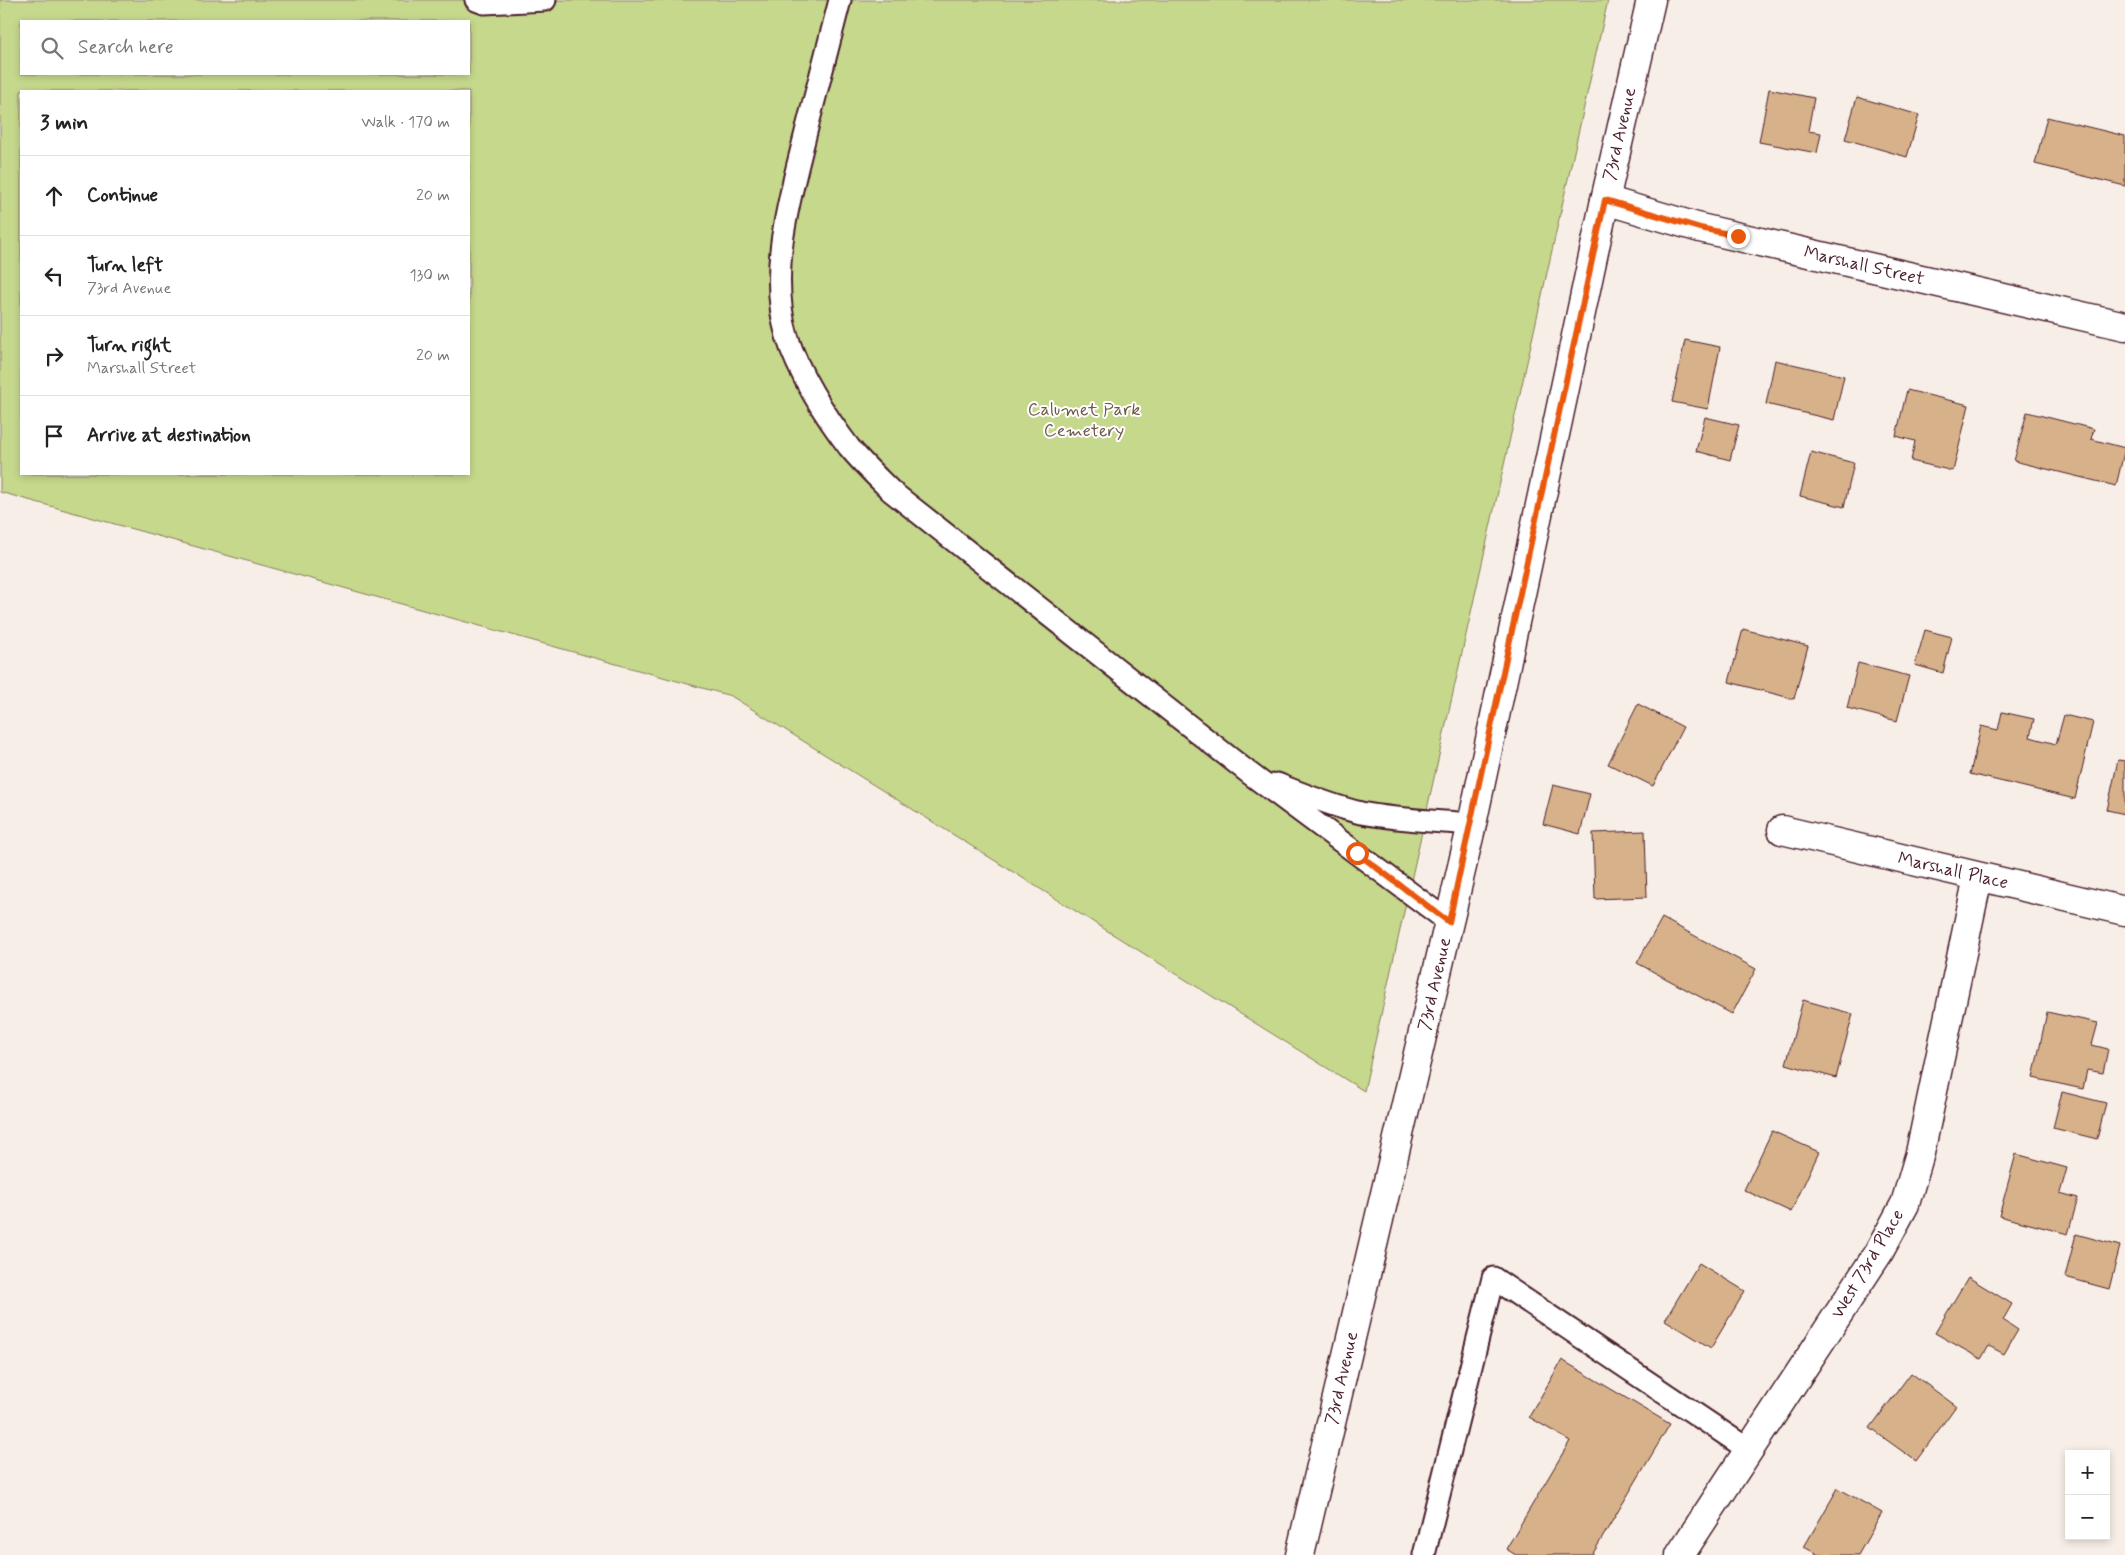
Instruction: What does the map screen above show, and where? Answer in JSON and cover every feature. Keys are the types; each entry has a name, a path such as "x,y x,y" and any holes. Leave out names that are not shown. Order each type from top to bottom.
{"street":[{"name":"73rd Avenue","path":"1300,1555 1472,824 1605,200 1651,0"},
{"name":"Marshall Street","path":"1605,200 1700,228 2125,326"},
{"name":"Marshall Place","path":"1782,830 2125,911"},
{"name":"West 73rd Place","path":"1680,1555 1879,1252 1905,1204 1920,1153 1978,877"}],"lane":[{"path":"476,0 484,3 545,0"},
{"path":"840,0 796,172 780,254 778,289 787,338 803,374 822,408 850,448 891,491 1249,773 1449,922"},
{"path":"1249,773 1315,800 1361,813 1404,819 1472,824"},
{"path":"1424,1555 1493,1278 1749,1450"}],"green space":[{"name":"Calumet Park Cemetery","path":"0,0 1608,0 1364,1091 731,696 0,492"}],"building":[{"path":"1769,89 1814,98 1808,131 1821,133 1817,153 1759,142"},
{"path":"1857,97 1919,115 1907,157 1845,139"},
{"path":"2047,117 2125,136 2125,186 2035,164"},
{"path":"1685,340 1720,347 1708,409 1672,402"},
{"path":"1775,360 1844,376 1834,420 1766,404"},
{"path":"1907,390 1969,405 1953,471 1911,461 1915,441 1896,436"},
{"path":"2027,412 2094,429 2091,439 2125,448 2116,486 2014,461"},
{"path":"1705,417 1739,425 1730,460 1696,451"},
{"path":"1811,452 1854,463 1844,507 1800,496"},
{"path":"1743,629 1808,646 1794,699 1729,682"},
{"path":"1925,630 1952,637 1943,673 1915,665"},
{"path":"1858,663 1909,676 1897,721 1847,708"},
{"path":"1638,704 1683,727 1653,786 1608,764"},
{"path":"2002,712 2034,719 2030,737 2056,744 2064,715 2093,722 2075,799 1970,774 1981,726 1998,730"},
{"path":"2118,760 2125,761 2125,814 2107,810"},
{"path":"1553,785 1590,794 1580,834 1543,824"},
{"path":"1645,831 1647,897 1595,899 1593,833"},
{"path":"1662,918 1756,969 1732,1014 1637,963"},
{"path":"1803,1000 1853,1014 1836,1078 1786,1064"},
{"path":"2047,1012 2098,1023 2092,1045 2108,1049 2103,1073 2087,1070 2083,1089 2033,1078"},
{"path":"2062,1092 2106,1103 2097,1139 2053,1128"},
{"path":"1772,1131 1819,1152 1791,1212 1744,1190"},
{"path":"2016,1154 2067,1168 2060,1193 2078,1198 2068,1234 1999,1216"},
{"path":"2076,1234 2120,1246 2109,1289 2065,1277"},
{"path":"1699,1263 1745,1291 1711,1348 1665,1320"},
{"path":"1968,1277 2012,1304 2003,1320 2018,1330 2004,1354 1989,1346 1981,1359 1935,1333"},
{"path":"1562,1360 1670,1424 1592,1555 1516,1555 1506,1549 1570,1441 1529,1417"},
{"path":"1911,1373 1956,1406 1916,1461 1870,1428"},
{"path":"1838,1488 1882,1513 1858,1555 1819,1555 1804,1547"}],"route":[{"path":"1357,853 1449,922 1472,824 1605,200 1700,228 1738,236"}]}
